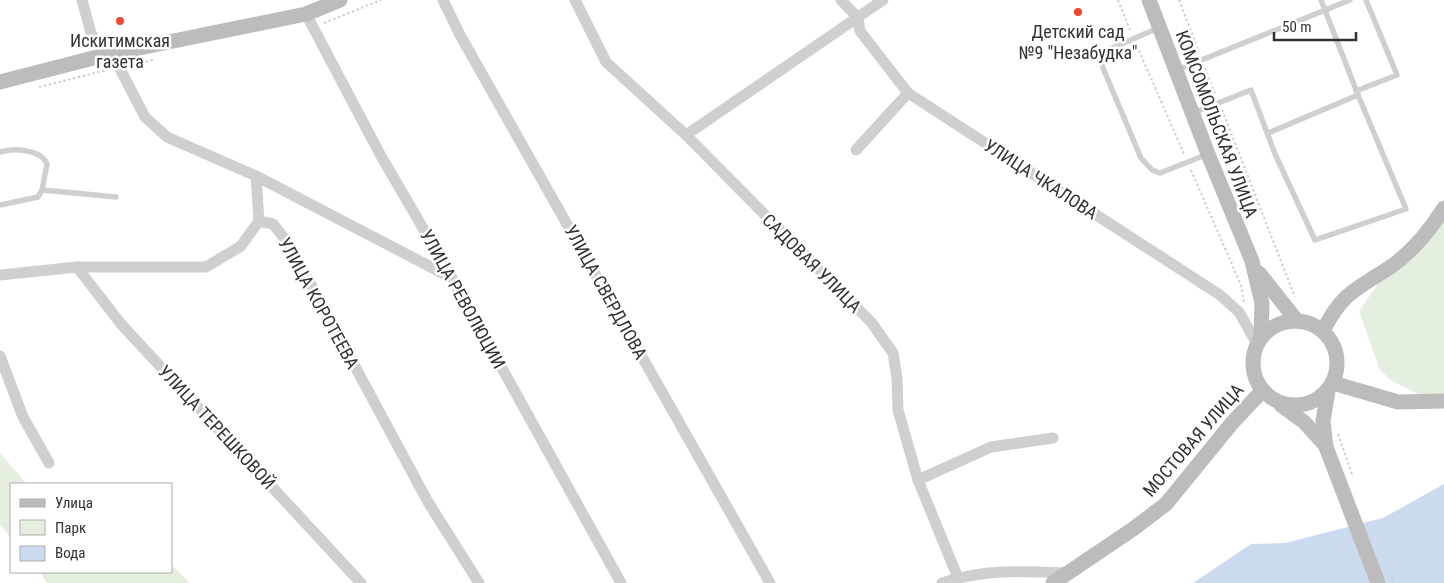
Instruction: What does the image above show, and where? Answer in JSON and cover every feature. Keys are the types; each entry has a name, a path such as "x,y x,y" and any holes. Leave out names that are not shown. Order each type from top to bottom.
{"main road":[{"path":"0,82 105,54 306,14 340,0"},
{"name":"КОМСОМОЛЬСКАЯ УЛИЦА","path":"1149,0 1208,154 1252,261 1262,303 1259,341"},
{"path":"1323,331 1332,313 1350,292 1390,267 1432,227 1444,208"},
{"name":"КОМСОМОЛЬСКАЯ УЛИЦА","path":"1252,261 1275,296 1298,321"},
{"path":"1326,447 1323,421 1330,387 1336,375 1337,358 1331,341 1323,331 1312,324 1298,321 1276,325 1259,341 1252,366 1254,376 1262,390 1304,422 1326,447 1347,482 1378,583"},
{"path":"1330,387 1398,402 1444,401"},
{"path":"1276,401 1298,406 1310,403 1330,387"},
{"name":"МОСТОВАЯ УЛИЦА","path":"1053,583 1133,529 1166,504 1232,423 1262,390"}],"street":[{"path":"82,0 91,33 105,54 118,67 145,117 167,137 256,176 452,278"},
{"name":"УЛИЦА СВЕРДЛОВА","path":"443,0 465,44 770,583"},
{"name":"САДОВАЯ УЛИЦА","path":"575,0 606,62 686,135 871,322 893,353 897,378 898,410 918,480 958,578"},
{"name":"УЛИЦА ЧКАЛОВА","path":"841,0 858,18 860,31 908,92 1220,295 1239,312 1259,341"},
{"path":"686,135 883,0"},
{"name":"УЛИЦА РЕВОЛЮЦИИ","path":"306,14 381,156 452,278 621,583"},
{"path":"856,150 908,92"},
{"path":"0,275 77,267 206,267 242,246 259,220 256,176"},
{"name":"УЛИЦА КОРОТЕЕВА","path":"259,220 273,224 289,244 428,502 479,583"},
{"name":"УЛИЦА ТЕРЕШКОВОЙ","path":"77,267 121,324 361,583"},
{"path":"0,356 23,417 49,463"},
{"path":"918,480 991,447 1053,438"},
{"path":"942,583 958,578 1008,571 1066,573"}],"lane":[{"path":"1192,113 1251,90 1315,240 1406,209 1357,93 1321,0"},
{"path":"1175,70 1350,0"},
{"path":"1268,133 1397,75 1366,0"},
{"path":"1160,27 1110,49 1102,59 1103,68 1142,158 1152,170 1160,173 1208,154"},
{"path":"0,152 18,148 42,157 47,164 42,190 38,198 0,205"},
{"path":"42,190 116,197"}],"path":[{"path":"1179,0 1218,103 1293,287 1298,321"},
{"path":"1338,433 1347,482"}],"green space":[{"path":"1444,219 1444,394 1420,395 1390,380 1380,370 1359,311 1378,284 1413,257"},
{"path":"0,453 26,483 10,483 10,537 0,524"},
{"path":"172,565 190,583 47,583 40,573 172,573"}],"water":[{"path":"1444,484 1444,583 1193,583 1251,544 1285,543 1383,518"}],"place":[{"name":"Детский сад №9 \"Незабудка\"","path":"1078,12"},
{"name":"Искитимская газета","path":"120,21"}]}
